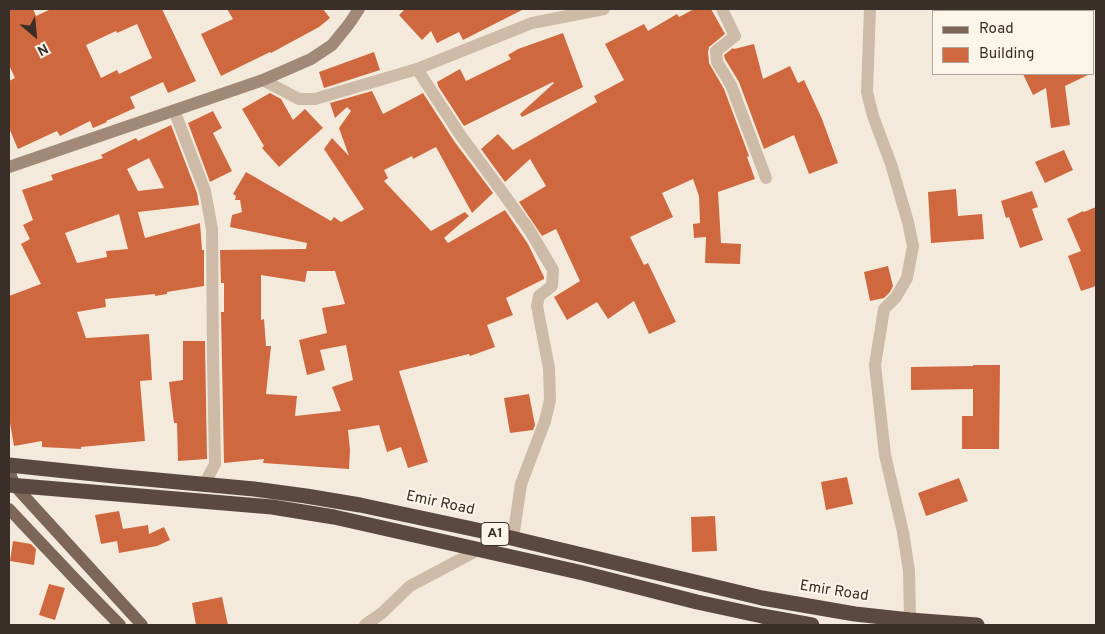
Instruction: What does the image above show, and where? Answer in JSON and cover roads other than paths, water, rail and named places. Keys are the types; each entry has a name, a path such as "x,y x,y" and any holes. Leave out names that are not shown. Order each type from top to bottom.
{"highway":[{"name":"Emir Road","path":"9,467 254,489 360,505 513,538 762,598 855,614 977,625"},
{"name":"A1","path":"11,485 272,507 334,517 583,573 697,602 812,625"}],"main road":[{"path":"9,467 11,485 142,625"},
{"path":"9,509 120,625"}],"street":[{"path":"9,167 263,80 311,59 332,45 359,9"},
{"path":"263,80 299,99 315,99 417,69 532,23 604,9"},
{"path":"722,9 735,36 716,51 717,62 731,85 766,178"},
{"path":"870,9 867,92 872,116 891,164 913,246 907,278 896,297 884,309 875,366 885,455 903,532 909,571 910,620"},
{"path":"417,69 461,136 530,231 553,270 552,286 539,296 537,306 549,368 550,400 545,421 521,484 513,538"},
{"path":"174,110 205,190 212,229 215,464 204,485"},
{"path":"365,625 382,613 410,586 480,549"}]}
